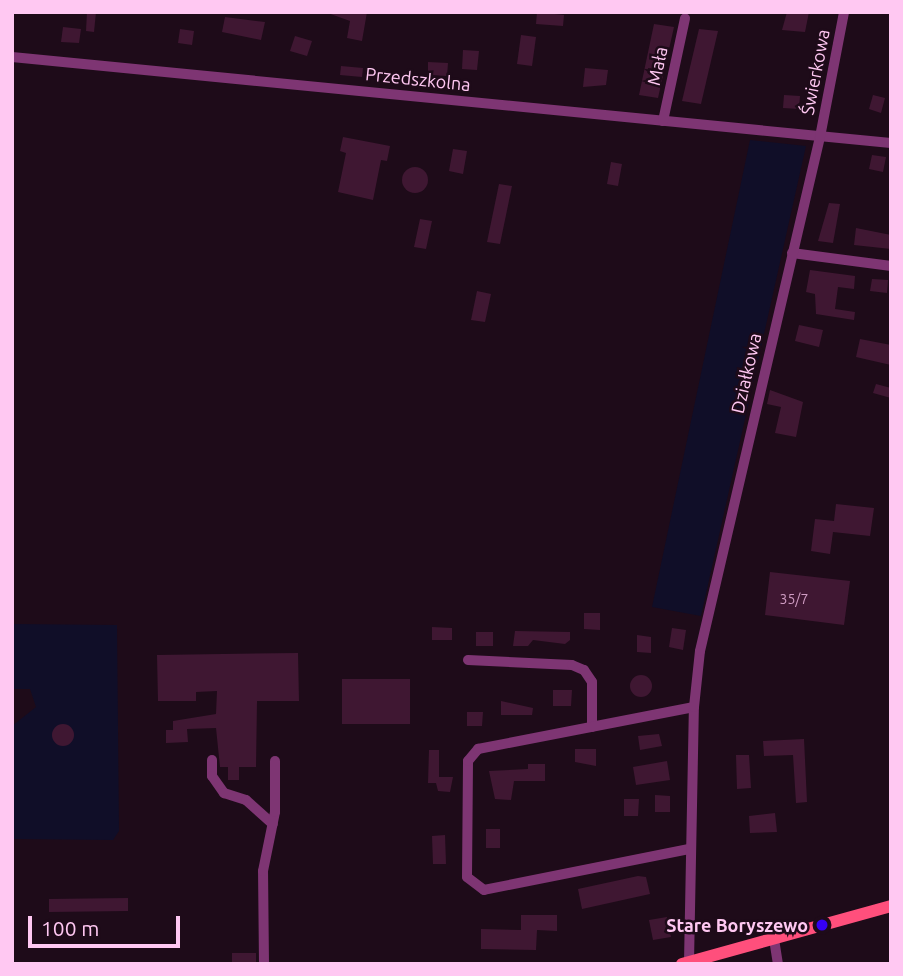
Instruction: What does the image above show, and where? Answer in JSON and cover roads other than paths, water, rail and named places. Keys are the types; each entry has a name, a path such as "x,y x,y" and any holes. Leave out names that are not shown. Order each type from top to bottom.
{"main road":[{"path":"685,963 891,906"}],"street":[{"name":"Świerkowa","path":"820,137 844,12"},
{"name":"Mała","path":"663,121 685,18"},
{"name":"Przedszkolna","path":"12,57 891,143"},
{"name":"Działkowa","path":"685,963 694,707 708,617 820,137"},
{"path":"792,253 891,266"},
{"path":"468,660 572,665 584,670 592,682 592,727"},
{"path":"688,849 484,890 467,877 471,753 694,707"},
{"path":"212,760 212,776 224,793 246,800 272,824"},
{"path":"264,964 262,871 272,824 275,761"},
{"path":"774,939 778,964"}],"place":[{"name":"Stare Boryszewo","path":"822,925"}]}
